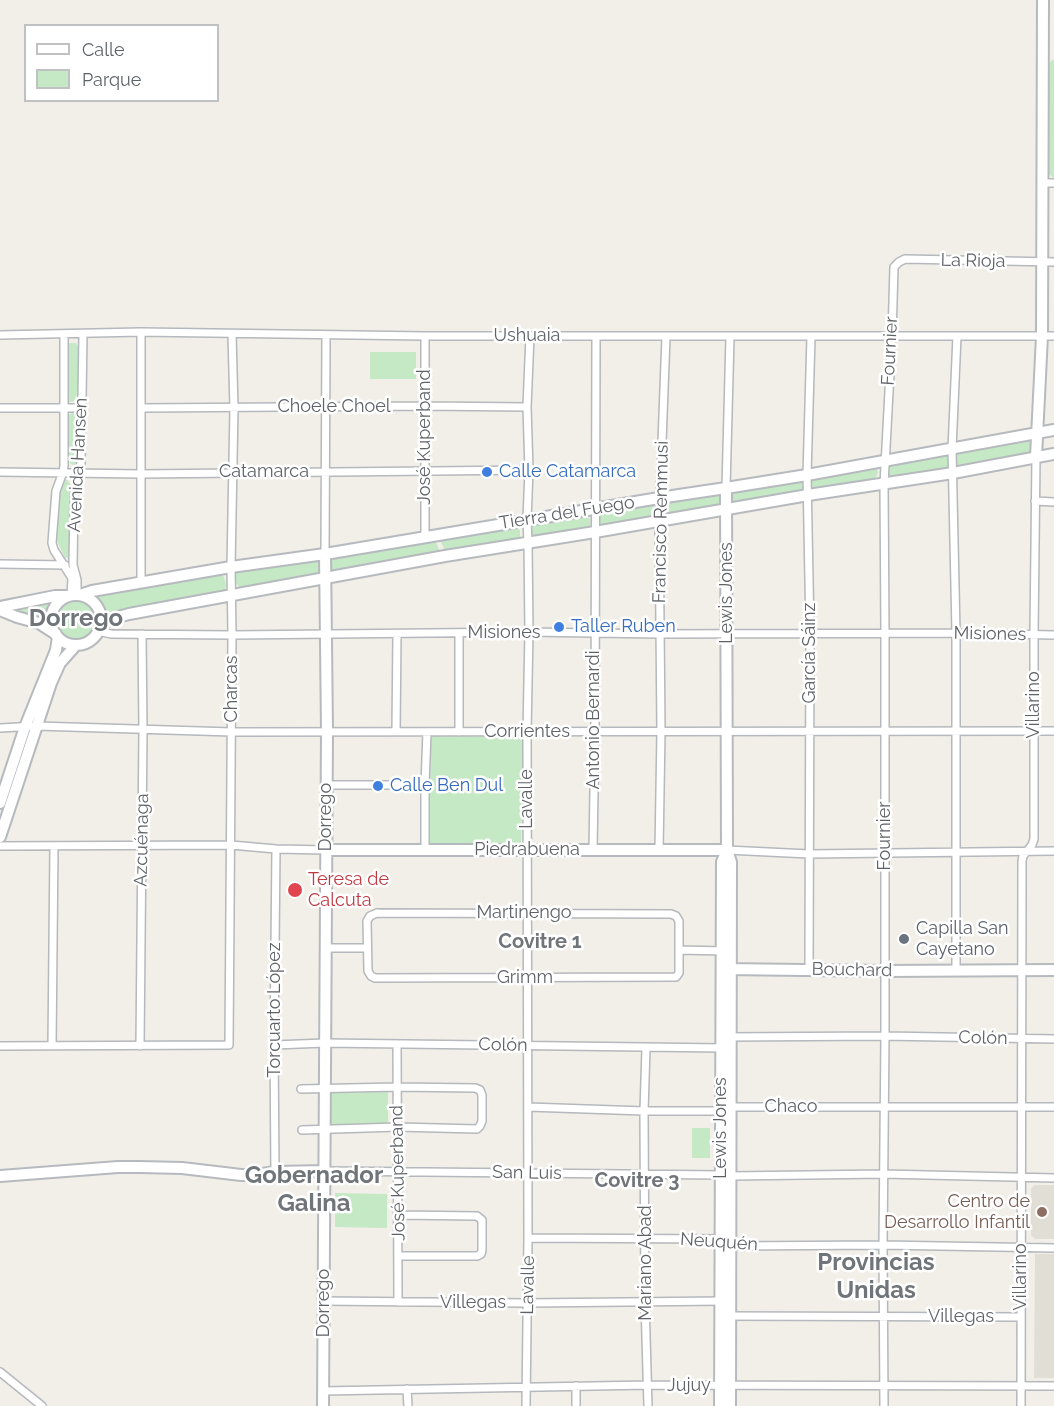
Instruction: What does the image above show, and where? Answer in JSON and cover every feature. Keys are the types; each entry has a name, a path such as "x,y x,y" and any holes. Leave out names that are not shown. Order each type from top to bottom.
{"street":[{"name":"Villarino","path":"1021,1406 1022,861 1034,839 1035,501 1042,336 1042,183 1048,57 1043,0"},
{"path":"1042,183 1054,183"},
{"name":"La Rioja","path":"894,267 905,260 1054,262"},
{"name":"Fournier","path":"884,1406 884,460 894,267"},
{"path":"141,332 141,582"},
{"name":"Ushuaia","path":"0,335 141,332 596,337 1054,336"},
{"name":"Avenida Hansen","path":"64,334 63,472 56,491 52,543 72,578 74,595"},
{"name":"Avenida Hansen","path":"74,595 77,580 73,565 75,491 81,463 83,334"},
{"name":"Charcas","path":"140,1046 229,1045 234,408 232,334"},
{"name":"Dorrego","path":"323,1406 327,731 326,335"},
{"name":"José Kuperband","path":"425,336 425,537"},
{"name":"Lavalle","path":"526,1406 529,633 527,407 530,336"},
{"path":"956,970 957,731 952,449 957,336"},
{"name":"Antonio Bernardi","path":"593,850 596,337"},
{"name":"Francisco Remmusi","path":"659,851 661,731 659,520 666,337"},
{"name":"Lewis Jones","path":"725,1301 731,1246 726,1176 726,951 731,862 727,850 726,488 730,337"},
{"name":"García Sáinz","path":"809,969 810,633 807,475 811,337"},
{"name":"Choele Choel","path":"141,408 527,407"},
{"path":"0,408 81,408"},
{"name":"Tierra del Fuego","path":"0,608 55,596 74,595 231,567 325,554 807,475 1054,430"},
{"name":"Tierra del Fuego","path":"100,628 114,618 129,614 231,595 446,556 953,473 1054,454"},
{"name":"Catamarca","path":"0,472 141,474 529,470"},
{"path":"1035,501 1054,502"},
{"path":"0,564 73,565"},
{"path":"0,608 39,623 57,635 69,644 76,645 89,641 100,628 100,611 92,600 74,595 56,605 51,619 52,627 57,635 56,650 31,727 0,837"},
{"name":"Misiones","path":"100,628 111,634 232,635 956,633 1054,635"},
{"path":"459,633 459,732"},
{"name":"Azcuénaga","path":"140,1046 142,634"},
{"path":"396,731 397,634"},
{"path":"0,803 60,663 76,645"},
{"name":"Corrientes","path":"0,728 232,732 1054,731"},
{"path":"425,850 427,732"},
{"path":"326,785 425,785"},
{"name":"Piedrabuena","path":"0,846 231,845 326,850 727,850 809,854 1054,851"},
{"path":"52,1046 54,846"},
{"name":"Torcuarto López","path":"275,1172 276,849"},
{"name":"Martinengo","path":"367,948 367,921 376,913 671,914 679,921 679,950"},
{"path":"325,948 367,948"},
{"name":"Grimm","path":"367,948 368,970 375,978 528,979 676,978 679,973 679,950"},
{"path":"679,950 726,951"},
{"name":"Bouchard","path":"727,969 1054,970"},
{"name":"Colón","path":"274,1045 325,1043 646,1048 726,1042 885,1036 1054,1039"},
{"name":"José Kuperband","path":"397,1044 398,1302"},
{"path":"0,1046 140,1046"},
{"name":"Mariano Abad","path":"646,1048 645,1302 648,1406"},
{"path":"301,1089 397,1086 475,1088 480,1090 482,1095 482,1121 477,1129 398,1127 302,1130"},
{"name":"Chaco","path":"528,1107 644,1111 1054,1107"},
{"name":"San Luis","path":"0,1176 129,1167 182,1168 241,1175 275,1172 398,1172 726,1176 884,1174 1054,1178"},
{"name":"Lewis Jones","path":"720,1406 725,1386 725,1301 720,1239 726,1176"},
{"path":"399,1215 477,1216 482,1220 482,1250 477,1256 399,1256"},
{"name":"Neuquén","path":"528,1238 720,1239 731,1246 883,1245 1054,1248"},
{"name":"Villegas","path":"323,1301 527,1303 725,1301"},
{"name":"Villegas","path":"725,1316 1021,1317"},
{"path":"0,1372 42,1406"},
{"name":"Jujuy","path":"323,1391 648,1385 1054,1386"},
{"path":"576,1386 576,1406"},
{"name":"Lewis Jones","path":"725,1386 730,1406"},
{"path":"407,1389 408,1406"}],"shaded area":[{"name":"Centro de Desarrollo Infantil","path":"1034,1185 1054,1185 1054,1239 1035,1239 1031,1235 1031,1189"},
{"path":"1035,1254 1054,1254 1054,1378 1034,1378"}],"green space":[{"path":"1054,60 1054,178 1045,171 1046,68"},
{"path":"69,343 76,343 79,349 78,392 74,401 68,402"},
{"path":"370,352 416,352 416,379 370,379"},
{"path":"77,414 79,419 78,461 73,465 68,457 69,415"},
{"path":"1026,439 1032,441 1030,453 958,467 956,465 958,453"},
{"path":"949,455 949,470 886,480 887,466 890,464"},
{"path":"874,466 878,473 874,480 812,489 810,487 810,479"},
{"path":"63,480 67,480 70,484 71,491 69,500 71,553 68,558 65,558 57,541 58,504"},
{"path":"805,480 805,490 802,492 733,505 731,502 730,496 735,489"},
{"path":"719,492 722,506 662,517 660,508 663,502"},
{"path":"655,502 654,517 598,527 596,514"},
{"path":"586,514 590,519 590,527 587,529 529,538 530,525"},
{"path":"514,526 520,531 520,539 445,551 441,542 441,539"},
{"path":"434,538 439,552 332,572 326,567 331,558"},
{"path":"319,560 321,571 318,575 244,589 235,582 236,572 240,570"},
{"path":"220,574 224,577 226,585 222,592 111,614 104,611 92,594"},
{"path":"76,598 84,599 91,604 96,611 96,627 91,634 84,639 76,640 68,639 61,634 56,627 55,619 56,611 61,604 68,599"},
{"path":"60,599 50,616 50,628 1,607"},
{"path":"431,736 523,737 521,847 429,846"},
{"path":"388,1092 388,1124 328,1125 328,1093"},
{"path":"692,1128 710,1128 710,1158 692,1158"},
{"path":"335,1193 387,1194 387,1228 335,1227"}],"place":[{"name":"Calle Catamarca","path":"487,472"},
{"name":"Taller Ruben","path":"559,627"},
{"name":"Calle Ben Dul","path":"378,786"},
{"name":"Teresa de Calcuta","path":"295,890"},
{"name":"Capilla San Cayetano","path":"904,939"},
{"name":"Centro de Desarrollo Infantil","path":"1042,1212"}],"district":[{"name":"Dorrego","path":"76,619"},
{"name":"Covitre 1","path":"540,942"},
{"name":"Covitre 3","path":"637,1181"},
{"name":"Gobernador Galina","path":"314,1190"},
{"name":"Provincias Unidas","path":"876,1277"}]}
